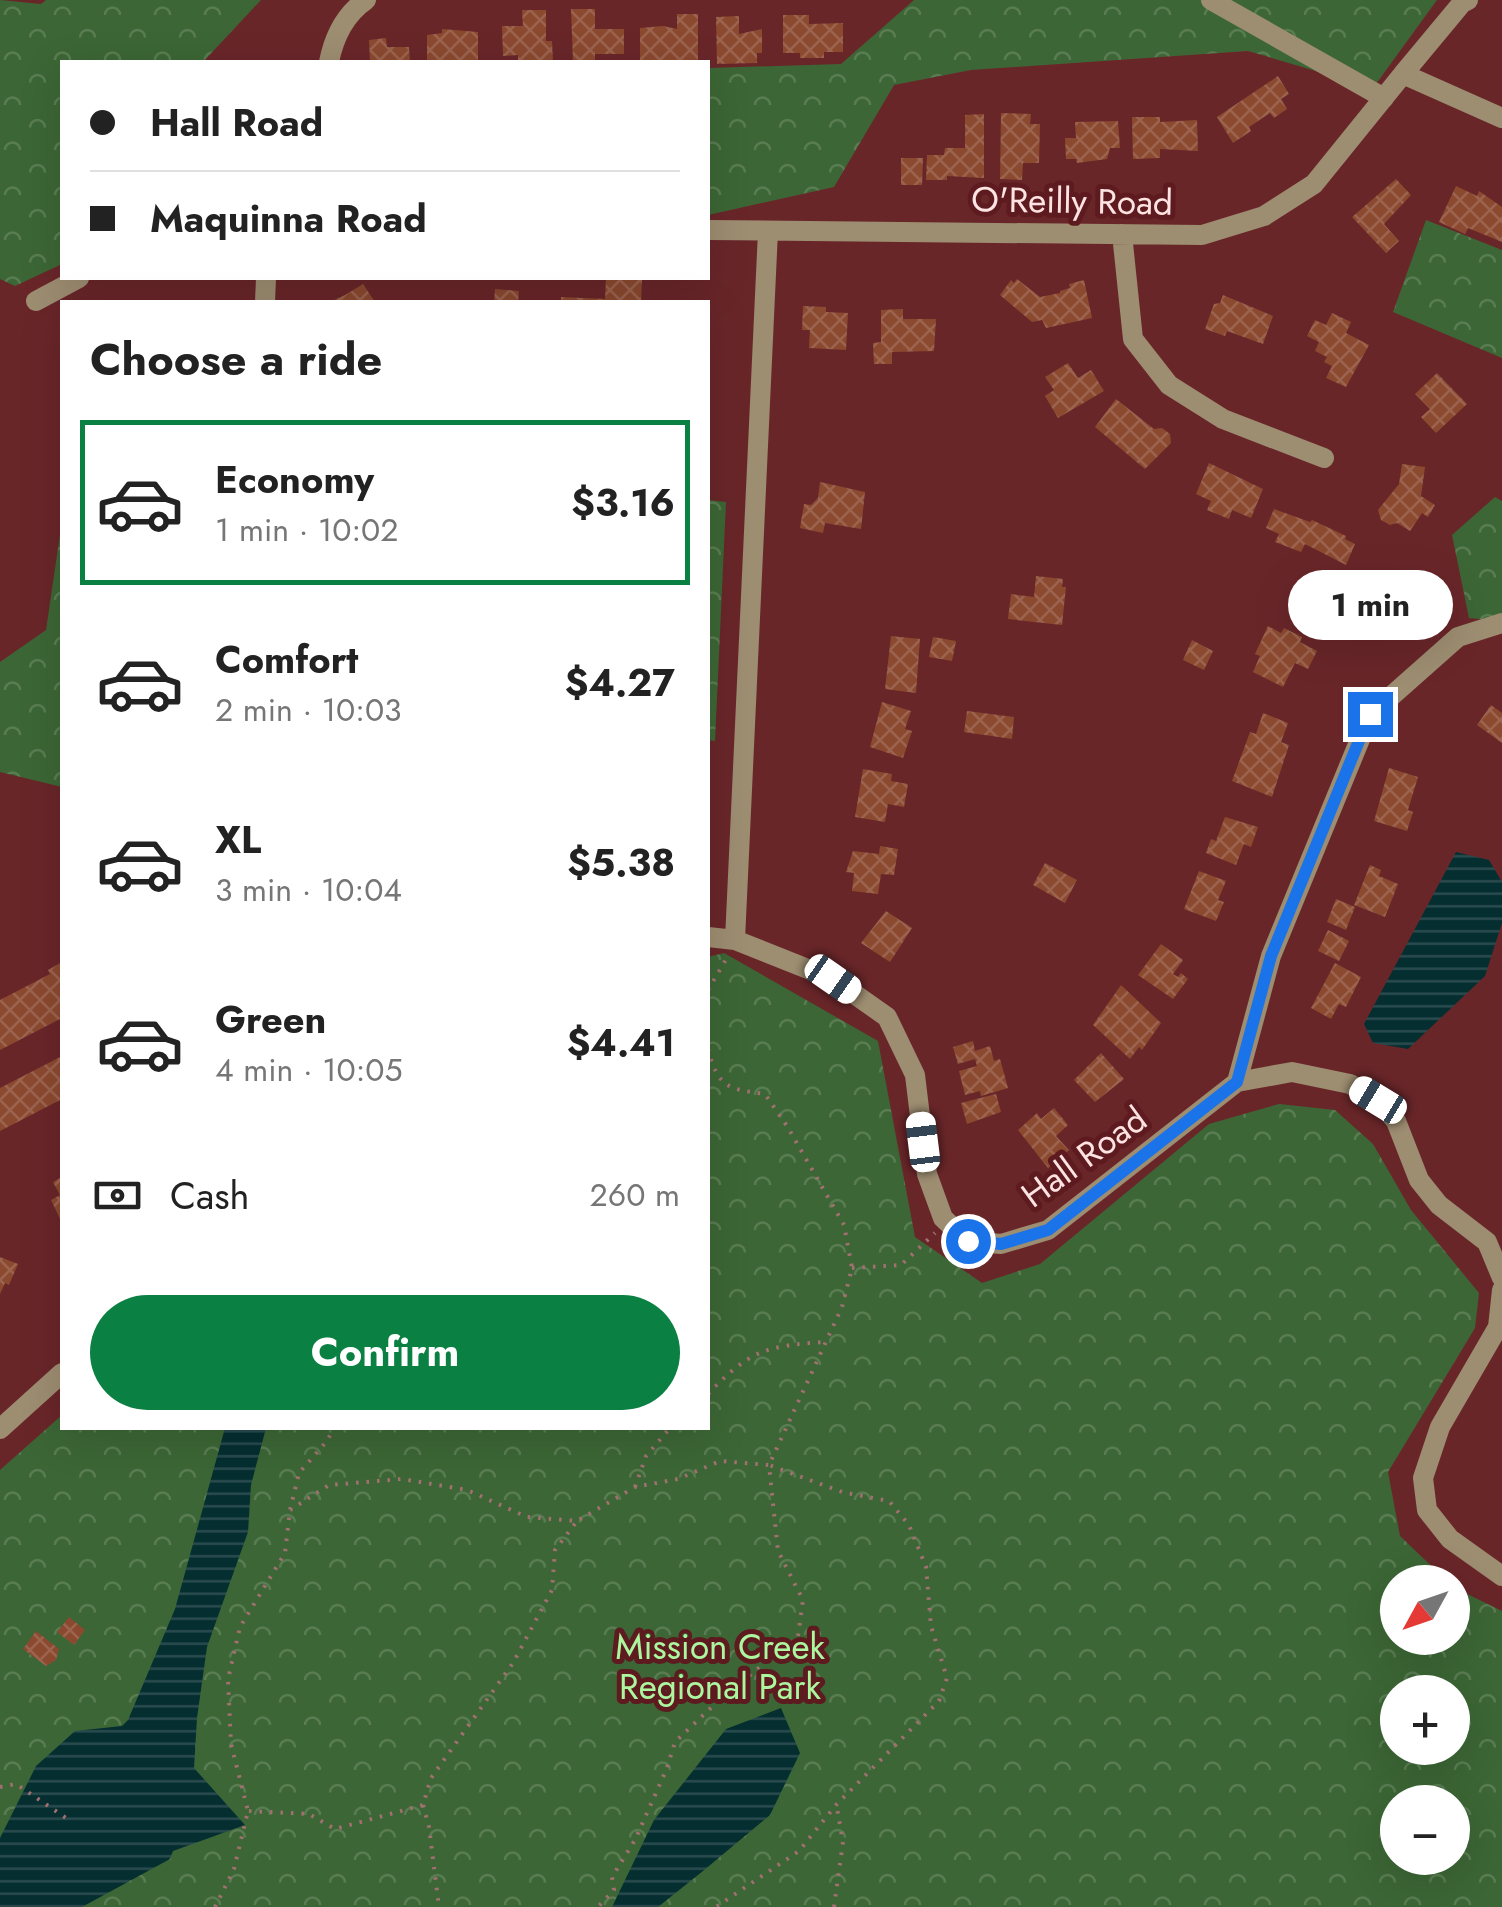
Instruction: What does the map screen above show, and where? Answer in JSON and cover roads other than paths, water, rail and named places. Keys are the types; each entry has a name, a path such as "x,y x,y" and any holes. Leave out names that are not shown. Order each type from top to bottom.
{"street":[{"path":"329,60 332,44 349,12 366,0"},
{"path":"1211,0 1384,98"},
{"path":"1468,0 1402,74 1502,118"},
{"name":"O'Reilly Road","path":"710,230 1202,235 1264,216 1314,184 1402,74"},
{"path":"710,937 735,940 768,231"},
{"path":"1122,234 1133,340 1169,385 1223,419 1324,458"},
{"path":"36,301 75,280"},
{"path":"1237,1082 1271,956 1370,714 1458,637 1502,623"},
{"name":"Hall Road","path":"735,940 833,979 887,1018 915,1075 927,1174 946,1221 968,1241 1001,1244 1048,1230 1237,1082 1292,1072 1350,1084 1378,1100 1396,1122 1419,1180 1438,1205 1488,1242 1502,1278"},
{"path":"1502,1290 1498,1327 1440,1427 1423,1478 1427,1510 1450,1539 1502,1576"},
{"path":"0,1430 60,1375"}],"water":[{"path":"1456,852 1489,860 1502,882 1502,923 1485,976 1408,1049 1373,1043 1364,1024"},
{"path":"224,1430 265,1430 251,1485 248,1532 207,1647 194,1768 245,1825 173,1851 170,1859 82,1907 0,1907 0,1838 36,1766 75,1731 122,1726 128,1720 175,1609"},
{"path":"781,1708 800,1753 770,1815 658,1907 612,1907 654,1820 726,1729"}],"park label":[{"name":"Mission Creek Regional Park","path":"720,1667"}]}
